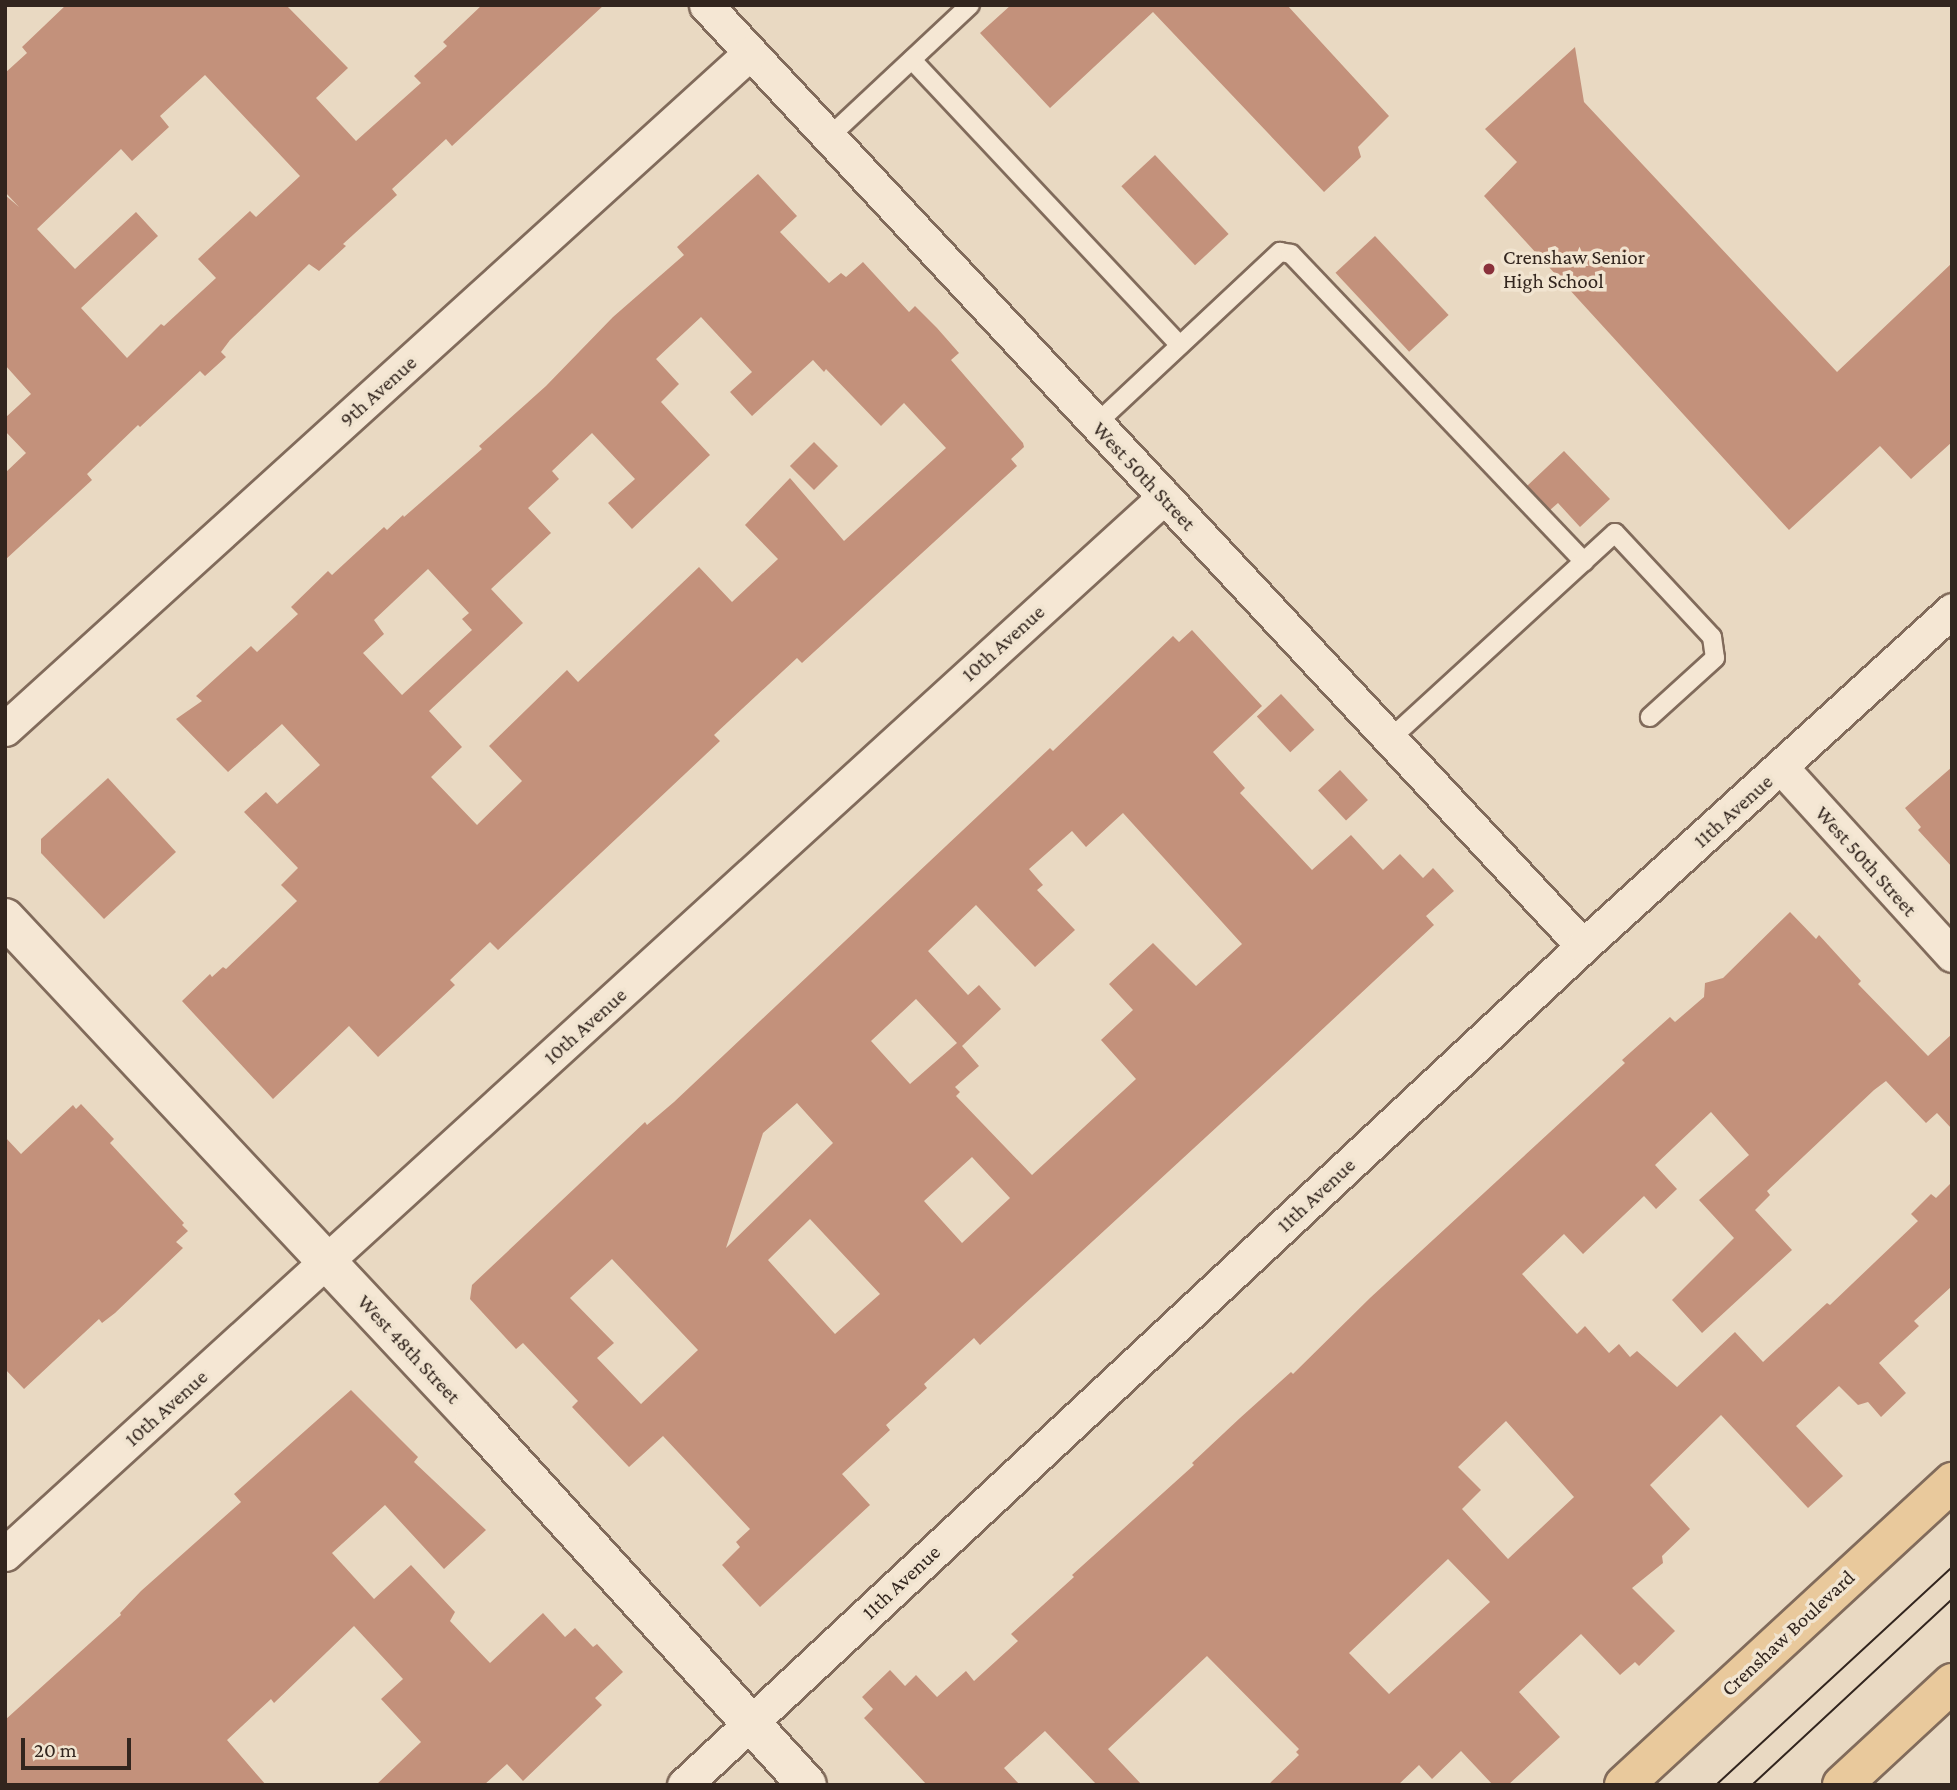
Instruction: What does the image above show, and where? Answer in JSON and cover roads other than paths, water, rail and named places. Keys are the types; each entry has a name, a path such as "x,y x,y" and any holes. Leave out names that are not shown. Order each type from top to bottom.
{"main road":[{"name":"Crenshaw Boulevard","path":"1624,1785 1952,1482"},
{"path":"1842,1785 1952,1683"}],"street":[{"name":"West 50th Street","path":"706,5 1583,946"},
{"name":"9th Avenue","path":"5,729 750,53"},
{"name":"10th Avenue","path":"5,1554 1164,497"},
{"name":"11th Avenue","path":"684,1785 1583,946 1952,610"},
{"name":"West 50th Street","path":"1781,767 1952,955"},
{"name":"West 48th Street","path":"5,918 569,1522 807,1785"}],"lane":[{"path":"829,137 970,5"},
{"path":"912,60 1180,345"},
{"path":"1096,424 1280,252 1291,254 1584,562"},
{"path":"1390,739 1615,533 1712,637 1715,658 1650,717"}],"tram line":[{"path":"1716,1785 1952,1567"},
{"path":"1752,1785 1952,1599"}],"place":[{"name":"Crenshaw Senior High School","path":"1489,269"}]}
